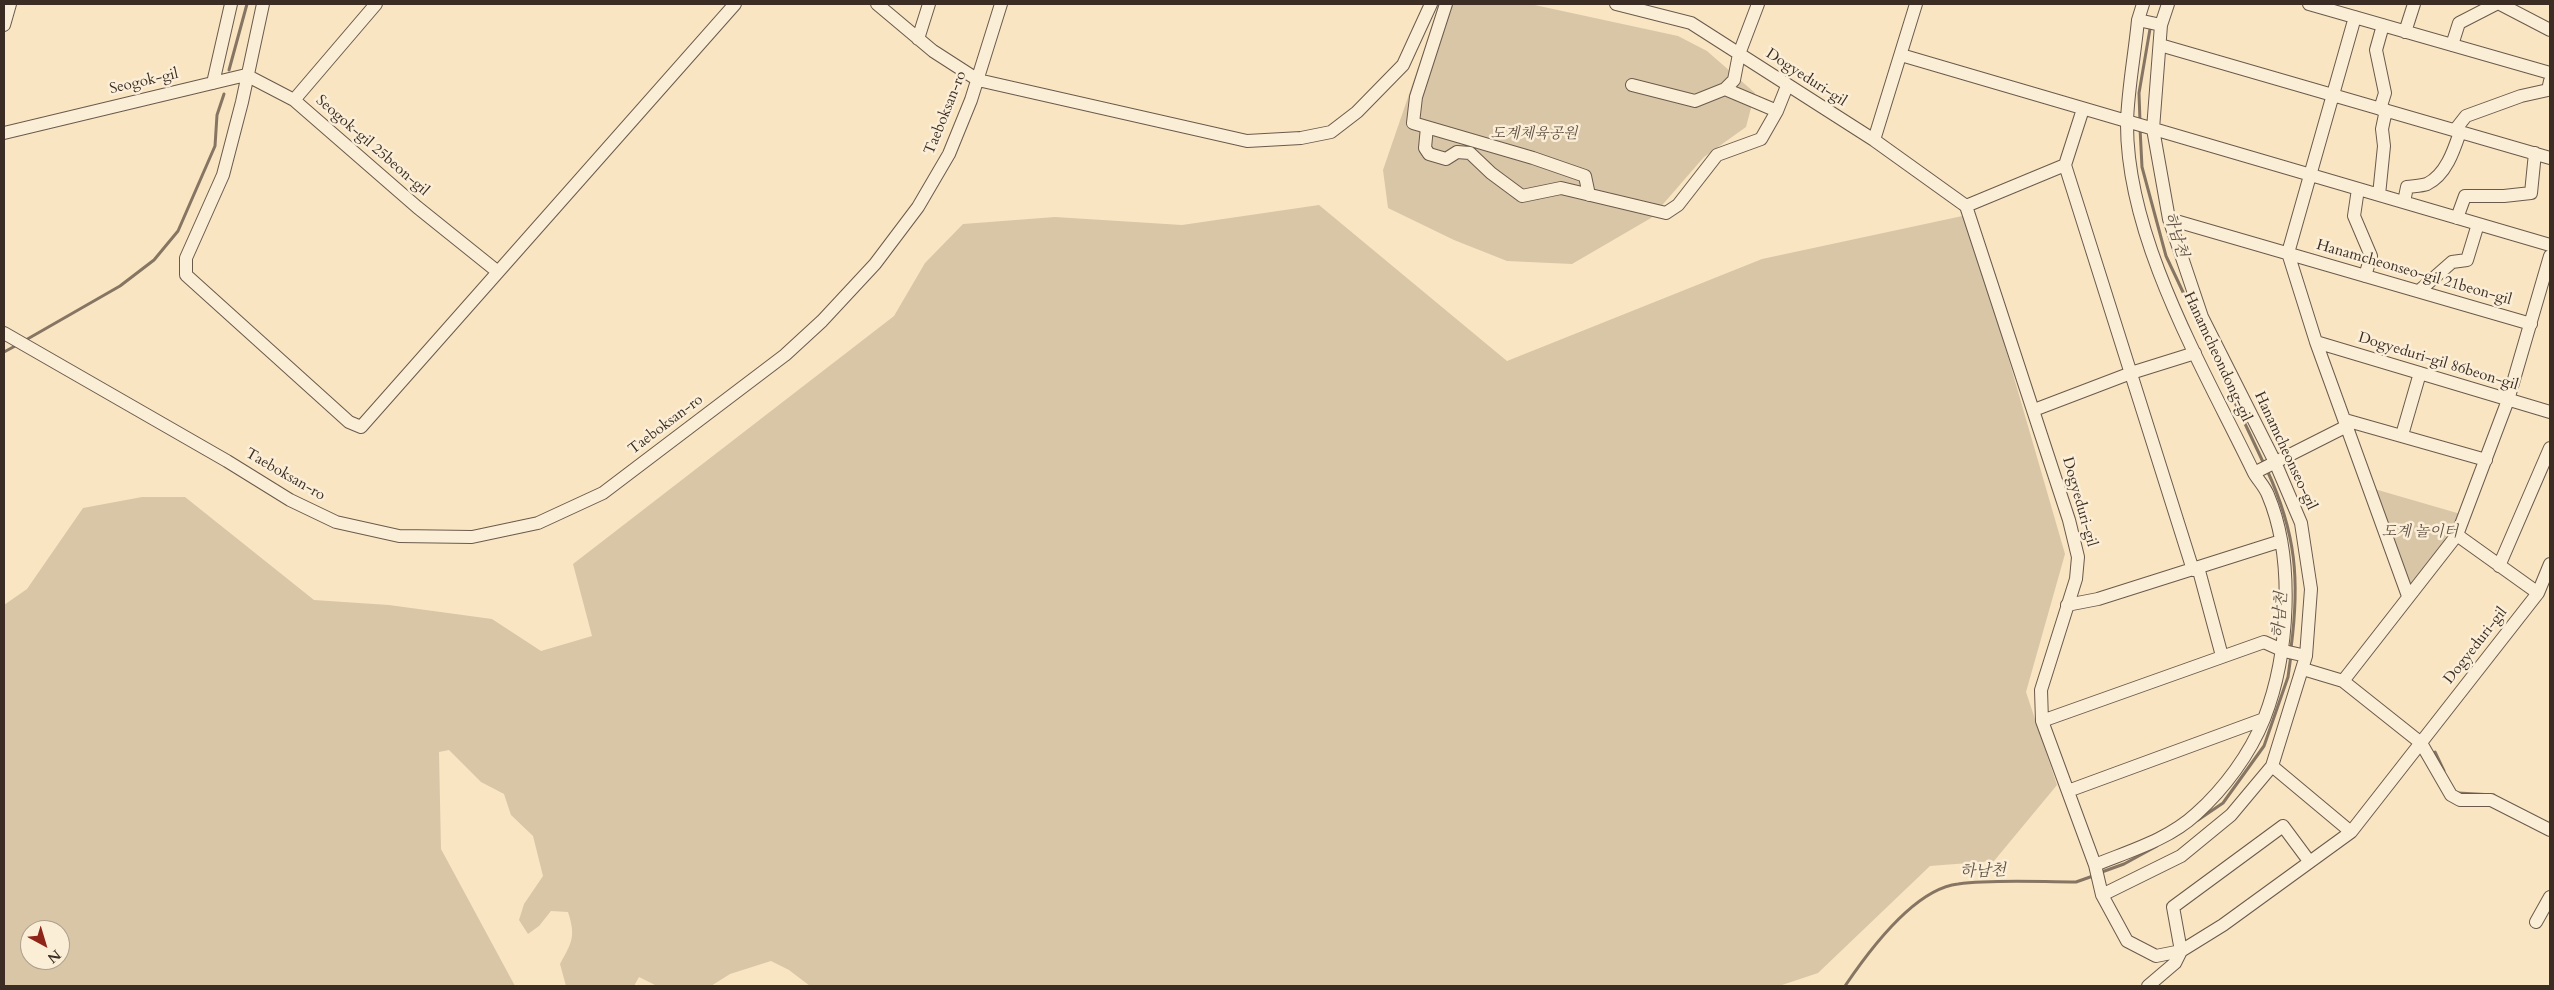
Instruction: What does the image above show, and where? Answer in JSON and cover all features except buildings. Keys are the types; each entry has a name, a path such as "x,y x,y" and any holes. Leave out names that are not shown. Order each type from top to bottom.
{"street":[{"path":"4,24 10,4"},
{"path":"231,4 213,83 246,75"},
{"path":"262,4 242,102 223,175 186,258 186,275 349,422 361,427 735,4"},
{"path":"294,100 376,4"},
{"path":"877,4 933,51 978,80 1247,142 1301,138 1332,132 1357,112 1403,65 1431,4"},
{"path":"918,39 929,4"},
{"name":"Taeboksan-ro","path":"4,333 290,500 336,522 399,536 472,537 538,523 603,494 785,355 822,321 875,264 918,207 949,154 978,80 1001,4"},
{"path":"1446,4 1416,97 1412,123 1585,176 1590,195"},
{"name":"Dogyeduri-gil","path":"1616,4 1691,24 1874,140 1966,206 2034,410 2069,520 2078,557 2076,579 2041,690 2042,721 2095,867 2100,890 2127,941 2156,956 2181,951 2222,925 2351,832 2538,593 2550,564"},
{"path":"1632,85 1696,101 1724,89 1734,80 1739,54 1758,4"},
{"path":"1874,140 1916,4"},
{"name":"Hanamcheondong-gil","path":"2095,867 2160,839 2196,815 2239,765 2264,720 2276,684 2282,650 2286,592 2281,541 2268,494 2195,352 2144,231 2132,180 2130,123 2138,20 2143,4"},
{"name":"Hanamcheonseo-gil","path":"2100,890 2181,856 2230,816 2272,766 2303,669 2302,655 2311,589 2301,523 2202,317 2169,219 2150,128 2161,25 2168,4"},
{"path":"2313,4 2550,73"},
{"path":"2405,32 2414,4"},
{"path":"2452,45 2459,23 2496,4"},
{"path":"2500,4 2550,30"},
{"path":"2355,17 2288,253 2316,342 2408,596"},
{"path":"2138,20 2161,25"},
{"path":"2379,195 2384,146 2382,129 2385,93 2376,50 2383,25"},
{"path":"2160,45 2550,158"},
{"path":"1901,55 2550,245"},
{"name":"Seogok-gil 25beon-gil","path":"246,75 294,100 417,207 498,272"},
{"path":"2404,202 2408,187 2427,184 2447,164 2453,154 2458,131 2466,116 2521,96 2548,90 2550,81"},
{"name":"Seogok-gil","path":"4,133 213,83"},
{"path":"1427,127 1425,148 1429,154 1446,159 1458,152 1470,153 1491,173 1522,196 1561,188 1666,213 1678,205 1717,155 1761,139 1777,111 1787,86"},
{"path":"1724,89 1777,111"},
{"path":"2083,109 2065,165 2131,374 2196,568 2222,656"},
{"path":"2458,218 2465,196 2504,196 2531,193 2535,154"},
{"path":"1966,206 2065,165"},
{"path":"2358,189 2354,216 2371,256 2365,276"},
{"name":"Hanamcheonseo-gil 21beon-gil","path":"2169,219 2531,324"},
{"path":"2420,291 2452,262 2467,260 2478,224"},
{"path":"2343,681 2457,535 2508,400 2550,256"},
{"name":"Dogyeduri-gil 86beon-gil","path":"2316,342 2550,412"},
{"path":"2034,410 2195,352"},
{"path":"2402,435 2420,373"},
{"path":"2256,472 2346,423 2402,435 2486,460"},
{"path":"2499,566 2550,448"},
{"path":"2457,535 2538,593"},
{"path":"2067,605 2098,599 2281,541"},
{"path":"2042,721 2264,642 2282,650 2302,655"},
{"path":"2303,669 2343,681 2421,743 2451,795 2460,800 2491,800 2550,830"},
{"path":"2068,791 2264,720"},
{"path":"2272,766 2351,832"},
{"path":"2181,951 2173,907 2283,826 2309,861"},
{"path":"2536,922 2550,897"},
{"name":"Dogyeduri-gil","path":"2148,986 2175,963 2181,951"}],"green space":[{"name":"도계체육공원","path":"1440,4 1530,4 1678,36 1707,51 1755,93 1746,127 1704,157 1651,218 1572,264 1507,261 1454,240 1388,208 1383,170"},
{"path":"1319,205 1507,361 1762,259 1967,215 2065,554 2026,692 2057,785 1994,861 1930,866 1818,973 1779,986 810,986 789,970 771,961 730,974 711,986 657,986 639,977 634,986 566,986 560,964 572,939 572,928 568,912 551,911 539,926 528,934 519,920 524,904 543,876 533,836 511,815 504,794 481,782 449,750 439,752 441,849 515,986 4,986 4,605 27,589 83,508 142,497 185,497 314,600 389,605 492,619 541,651 592,636 573,564 894,316 925,263 963,224 1055,217 1182,225"},
{"name":"도계 놀이터","path":"2371,488 2464,515 2409,594"}],"waterway":[{"path":"229,70 247,4"},
{"name":"하남천","path":"2140,122 2139,93 2150,29"},
{"path":"24,341 120,286 154,260 178,231 215,146 217,115 224,94"},
{"name":"하남천","path":"2140,128 2142,167 2166,256 2264,464"},
{"path":"4,352 17,345"},
{"name":"하남천","path":"2267,470 2284,515 2293,557 2295,600 2291,648"},
{"name":"하남천","path":"2198,820 2223,803 2264,746 2288,677 2291,655"},
{"path":"2435,752 2444,771"},
{"path":"2458,793 2494,795"},
{"name":"하남천","path":"2099,873 2124,864 2157,846"},
{"name":"하남천","path":"1845,986 1866,956 1894,924 1925,897 1941,888 1958,884 1986,882 2076,882 2093,876"}]}
